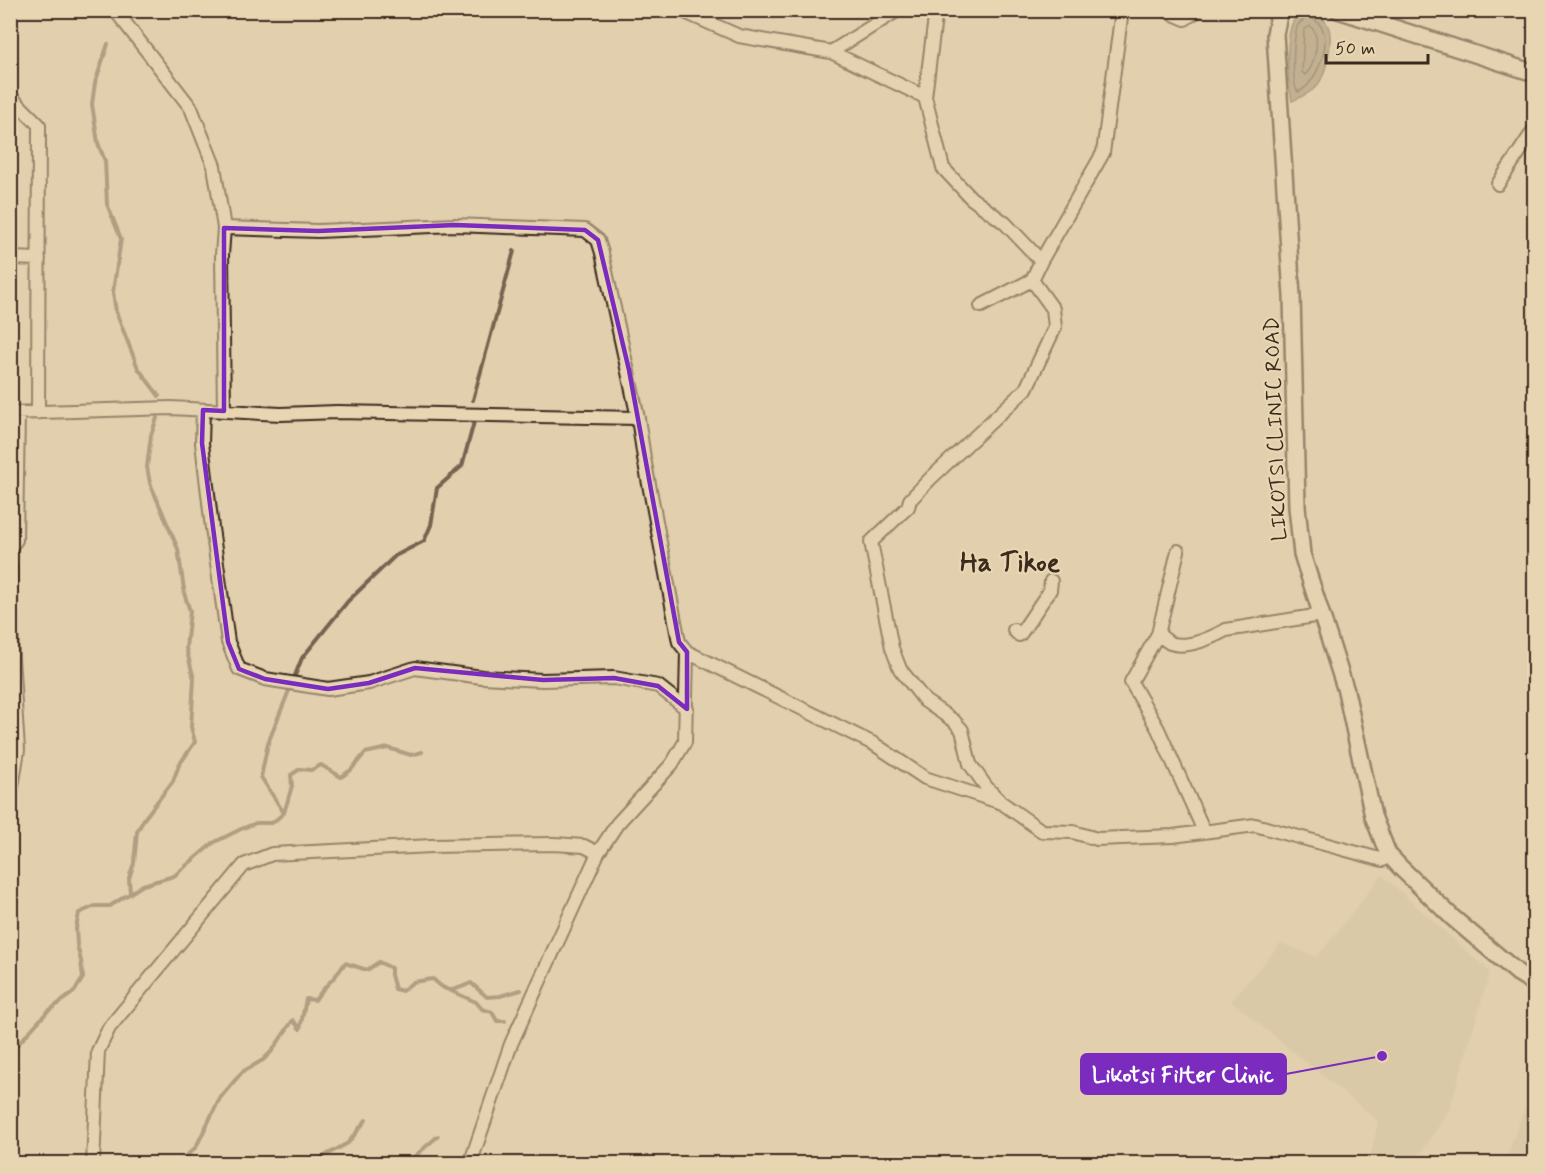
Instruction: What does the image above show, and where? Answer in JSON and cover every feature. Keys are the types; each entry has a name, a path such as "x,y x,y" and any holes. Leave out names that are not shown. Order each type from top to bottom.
{"street":[{"path":"115,10 191,108 214,166 224,228 222,255 224,411"},
{"path":"680,10 738,36 831,52 926,97"},
{"path":"831,52 898,10"},
{"path":"936,10 926,97 943,168 971,198 1005,223 1041,261"},
{"path":"981,306 1032,280 1104,153 1122,10"},
{"path":"1164,10 1185,19 1198,10"},
{"name":"LIKOTSI CLINIC ROAD","path":"1280,10 1275,34 1292,296 1297,507 1302,554 1346,691 1372,816 1388,854 1453,918 1518,973 1534,983"},
{"path":"1338,10 1534,73"},
{"path":"10,96 39,126 38,413"},
{"path":"1498,184 1534,130"},
{"path":"224,228 318,231 456,225 585,230 598,240 602,253 638,418 680,642 687,652 874,744 925,778 1002,803"},
{"path":"10,258 39,259"},
{"path":"1032,280 1053,309 1055,327 1026,389 930,479 910,500 908,507 871,542 892,648 900,669 925,701 954,721 962,730 970,764 987,788 1002,803 1042,831 1073,832 1096,839 1173,836 1255,825 1383,860 1388,854"},
{"path":"10,547 16,540 14,413 171,408 281,414 337,412 638,418"},
{"path":"203,410 202,443 212,528 228,642 238,669 265,679 328,689 369,683 415,668 523,680 614,678 658,686 687,709"},
{"path":"1178,550 1158,634 1131,682 1158,729 1204,831"},
{"path":"10,565 12,657 18,750 10,799"},
{"path":"1014,630 1019,635 1050,590 1051,580"},
{"path":"1158,634 1168,643 1183,645 1215,636 1226,630 1321,615"},
{"path":"470,1164 511,1044 598,853 617,824 655,786 685,742 687,652"},
{"path":"93,1164 98,1051 110,1028 244,865 272,854 432,846 554,844 584,846 598,853"}],"highlighted area":[{"path":"455,225 585,230 598,240 629,370 679,642 687,652 687,709 658,686 614,678 543,680 415,668 369,683 328,689 265,679 239,669 228,642 202,443 203,410 224,411 224,228 318,231"}],"shaded area":[{"path":"1382,875 1490,972 1449,1111 1414,1163 1369,1163 1378,1121 1231,1001 1281,943 1317,957"},
{"path":"1534,1085 1534,1163 1504,1163"}],"water":[{"path":"1310,11 1327,23 1330,32 1328,57 1317,86 1306,95 1292,101 1288,70 1290,32 1297,16"}],"waterway":[{"path":"108,44 95,83 92,104 98,143 105,161 107,204 121,239 113,292 116,312 138,368 159,396"},
{"path":"473,400 514,251"},
{"path":"130,894 129,878 134,863 137,832 173,781 179,765 195,742 191,727 194,679 186,648 190,611 185,596 178,549 150,483 147,467 151,435 157,418"},
{"path":"284,813 261,777 268,743 302,658 348,601 395,556 424,541 431,525 437,488 462,466 474,422"},
{"path":"10,1053 47,1012 74,992 83,978 77,945 76,928 79,913 95,906 110,906 143,885 174,876 213,843 241,829 256,823 272,823 284,813 292,786 291,775 300,769 311,770 321,765 341,777 351,770 365,753 388,748 411,755 422,752"},
{"path":"178,1164 196,1147 220,1098 242,1072 263,1060 272,1051 293,1020 300,1029 306,999 315,1000 345,963 367,970 379,962 391,968 395,989 402,991 413,982 433,979 443,988 451,990 471,983 487,997 521,990"},
{"path":"451,991 476,1002 482,1009 492,1012 497,1021 505,1021"},
{"path":"319,1164 321,1158 348,1143 366,1120"},
{"path":"406,1164 438,1136"}],"place":[{"name":"Likotsi Filter Clinic","path":"1382,1056"}],"district":[{"name":"Ha Tikoe","path":"1010,563"}]}
